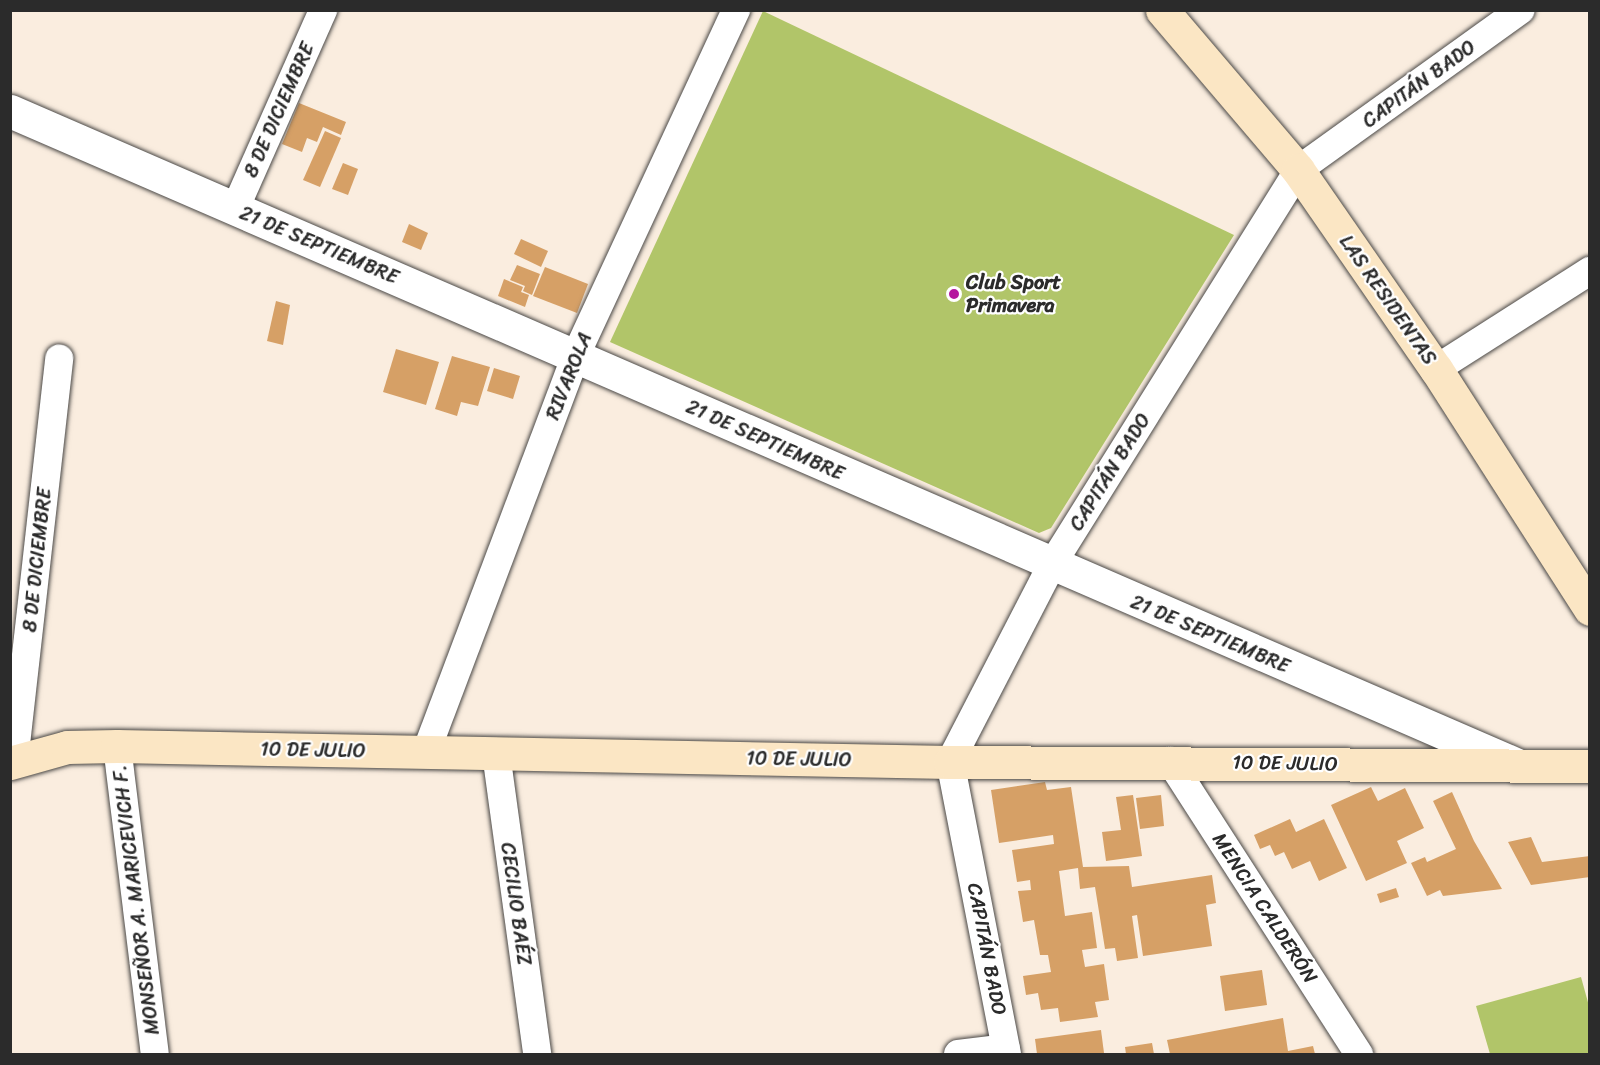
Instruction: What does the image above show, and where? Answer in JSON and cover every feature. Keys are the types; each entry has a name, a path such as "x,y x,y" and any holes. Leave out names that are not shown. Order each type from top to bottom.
{"main road":[{"name":"LAS RESIDENTAS","path":"1162,10 1298,170 1436,369 1586,597"},
{"name":"10 DE JULIO","path":"12,762 67,747 117,746 950,762 1170,761 1590,766"}],"street":[{"name":"8 DE DICIEMBRE","path":"235,209 323,10"},
{"name":"RIVAROLA","path":"426,752 575,357 735,10"},
{"name":"CAPITÁN BADO","path":"1007,1051 950,762 1051,566 1298,170 1521,10"},
{"name":"21 DE SEPTIEMBRE","path":"10,111 1051,566 1520,766"},
{"path":"1436,369 1590,271"},
{"name":"8 DE DICIEMBRE","path":"12,762 59,359"},
{"name":"MONSEÑOR A. MARICEVICH F.","path":"117,746 155,1054"},
{"name":"CECILIO BAÉZ","path":"496,753 537,1054"},
{"name":"MENCIA CALDERÓN","path":"1170,761 1359,1054"},
{"path":"958,1054 1007,1051"}],"green space":[{"path":"763,11 1234,235 1051,528 1039,533 610,342"},
{"path":"1581,977 1589,1006 1589,1054 1490,1054 1476,1006"}],"building":[{"path":"299,103 346,122 341,135 323,127 317,142 307,138 302,152 282,144"},
{"path":"325,131 341,138 320,187 303,180"},
{"path":"343,163 358,169 348,195 332,189"},
{"path":"409,224 428,233 421,250 402,242"},
{"path":"521,239 548,251 541,267 514,254"},
{"path":"517,265 540,274 532,295 523,291 525,286 510,280"},
{"path":"545,267 588,284 577,313 533,296"},
{"path":"504,279 523,287 521,292 529,295 525,307 498,296"},
{"path":"276,301 290,305 283,345 267,341"},
{"path":"396,349 439,362 426,405 383,392"},
{"path":"452,356 490,367 478,406 461,402 457,416 435,409"},
{"path":"494,368 520,376 513,399 487,391"},
{"path":"1045,782 1047,790 1071,787 1083,867 1129,866 1132,887 1212,875 1216,903 1206,905 1212,946 1143,956 1137,915 1132,916 1138,958 1117,961 1115,948 1105,949 1095,887 1080,889 1078,868 1059,871 1065,916 1092,912 1097,948 1082,950 1085,967 1104,964 1109,1000 1095,1002 1098,1017 1060,1022 1058,1008 1041,1010 1038,993 1026,995 1023,976 1051,972 1048,955 1040,955 1034,920 1023,922 1018,891 1031,890 1030,880 1017,882 1012,850 1054,844 1053,835 999,843 991,790"},
{"path":"1371,787 1378,801 1405,788 1424,828 1397,841 1407,863 1366,881 1331,805"},
{"path":"1452,792 1474,841 1502,889 1443,896 1440,890 1427,896 1411,863 1425,857 1427,862 1456,849 1433,801"},
{"path":"1133,795 1142,856 1106,861 1102,832 1121,830 1116,797"},
{"path":"1161,795 1164,826 1140,829 1136,798"},
{"path":"1290,819 1296,832 1324,819 1347,868 1319,881 1310,861 1292,869 1284,852 1275,856 1270,845 1260,849 1254,835"},
{"path":"1531,837 1542,862 1590,856 1590,877 1531,885 1508,842"},
{"path":"1396,888 1399,897 1380,903 1377,894"},
{"path":"1262,970 1267,1005 1225,1011 1220,976"},
{"path":"1283,1018 1288,1051 1313,1046 1315,1054 1170,1054 1167,1040"},
{"path":"1101,1030 1104,1053 1037,1054 1035,1039"},
{"path":"1152,1043 1154,1054 1126,1054 1125,1047"}],"place":[{"name":"Club Sport Primavera","path":"954,294"}]}
